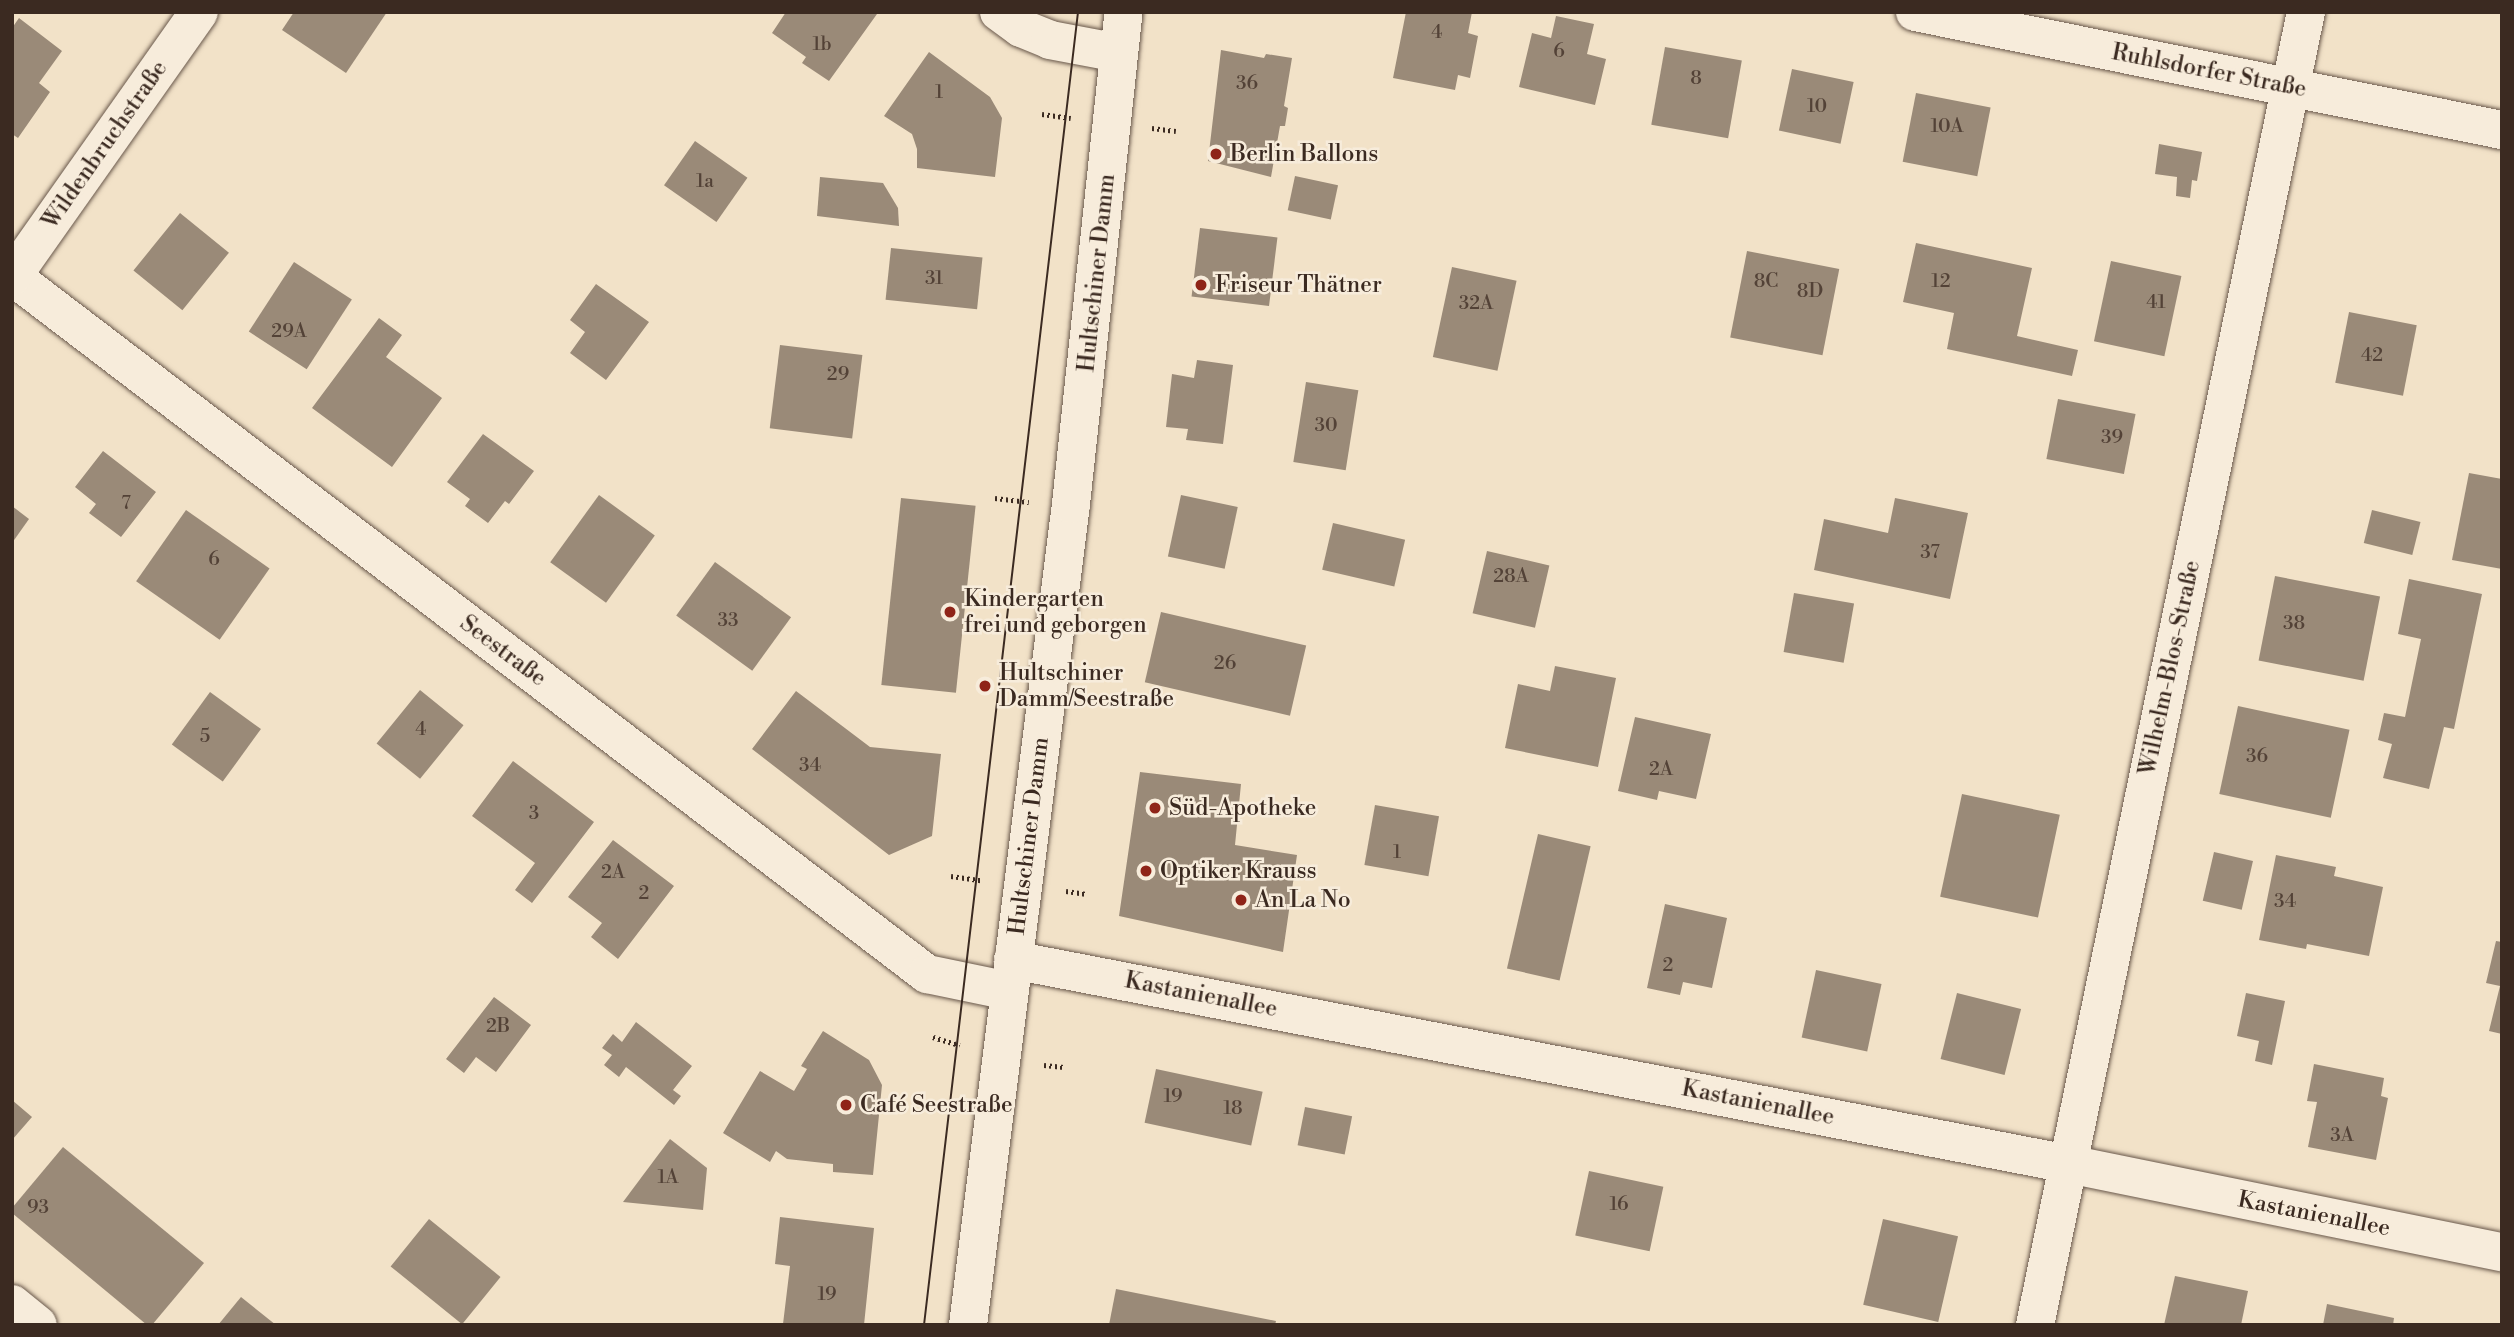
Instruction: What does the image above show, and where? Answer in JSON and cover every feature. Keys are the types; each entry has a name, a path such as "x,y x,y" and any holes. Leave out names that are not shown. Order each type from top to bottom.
{"street":[{"name":"Wildenbruchstraße","path":"12,277 199,12"},
{"path":"999,12 1021,28 1050,40 1119,53"},
{"name":"Hultschiner Damm","path":"968,1325 1071,505 1124,12"},
{"name":"Ruhlsdorfer Straße","path":"1915,12 2502,130"},
{"name":"Wilhelm-Blos-Straße","path":"2035,1325 2306,12"},
{"name":"Seestraße","path":"12,277 927,974 1011,975"},
{"name":"Kastanienallee","path":"1011,975 2068,1164 2502,1252"},
{"path":"12,1304 38,1325"}],"building":[{"path":"294,12 387,12 346,73 282,30"},
{"path":"786,12 877,14 829,81 802,63 806,57 772,33"},
{"path":"1406,12 1472,12 1468,33 1478,36 1470,78 1458,75 1455,90 1393,78"},
{"path":"1556,16 1594,24 1587,54 1606,59 1595,105 1519,87 1532,33 1551,38"},
{"path":"19,18 62,51 39,83 50,92 18,138 12,134 12,28"},
{"path":"1665,47 1742,61 1728,138 1651,125"},
{"path":"1221,50 1264,58 1266,54 1292,58 1284,106 1288,108 1285,126 1280,126 1271,177 1208,161"},
{"path":"929,52 990,97 1002,118 995,177 917,168 917,149 912,134 884,116"},
{"path":"1792,69 1854,82 1841,144 1779,131"},
{"path":"1916,93 1991,108 1977,176 1903,162"},
{"path":"695,141 747,178 716,222 664,185"},
{"path":"2159,144 2202,152 2197,181 2192,180 2190,198 2176,196 2177,177 2155,174"},
{"path":"1295,176 1338,185 1331,219 1288,210"},
{"path":"820,177 883,183 898,208 899,226 817,216"},
{"path":"180,213 229,253 182,310 133,271"},
{"path":"1200,228 1277,238 1269,306 1192,296"},
{"path":"1916,243 2032,268 2017,336 2078,350 2072,376 1947,349 1954,313 1903,302"},
{"path":"891,248 982,258 977,309 886,300"},
{"path":"1747,251 1839,269 1822,355 1730,337"},
{"path":"2111,261 2181,276 2164,356 2094,341"},
{"path":"294,262 352,300 307,369 249,332"},
{"path":"1452,267 1517,281 1497,371 1433,357"},
{"path":"596,284 649,322 606,380 570,353 585,332 570,320"},
{"path":"2349,312 2417,325 2403,396 2335,383"},
{"path":"379,318 402,335 386,357 442,398 392,467 312,408"},
{"path":"780,345 862,355 852,438 770,428"},
{"path":"1197,360 1233,365 1223,444 1186,440 1188,429 1166,427 1172,374 1194,378"},
{"path":"1306,382 1358,390 1346,470 1293,462"},
{"path":"2058,399 2136,414 2124,474 2046,459"},
{"path":"483,434 534,471 509,504 505,501 488,523 465,506 470,499 447,482"},
{"path":"103,451 156,492 121,537 89,513 96,504 75,487"},
{"path":"2469,473 2502,479 2502,569 2452,560"},
{"path":"599,495 655,536 606,603 550,562"},
{"path":"1181,495 1238,507 1225,569 1168,557"},
{"path":"901,498 976,506 956,693 881,685"},
{"path":"1895,498 1968,513 1950,599 1814,570 1824,519 1888,533"},
{"path":"12,506 29,519 12,543"},
{"path":"186,510 270,569 220,640 136,581"},
{"path":"2372,510 2421,522 2412,555 2364,543"},
{"path":"1333,523 1405,540 1394,586 1322,570"},
{"path":"1487,551 1549,565 1535,628 1473,613"},
{"path":"715,562 791,617 752,671 676,615"},
{"path":"2275,576 2380,596 2364,681 2259,660"},
{"path":"2409,579 2482,594 2454,729 2444,727 2429,789 2383,778 2392,744 2378,740 2384,713 2405,717 2421,639 2398,634"},
{"path":"1794,593 1854,604 1844,663 1784,652"},
{"path":"1161,612 1306,646 1290,716 1145,682"},
{"path":"1555,666 1616,678 1598,767 1505,748 1518,684 1550,691"},
{"path":"420,690 464,725 420,779 377,744"},
{"path":"796,691 870,747 941,754 932,836 889,855 752,749"},
{"path":"210,692 261,729 223,782 172,745"},
{"path":"2238,706 2350,730 2331,818 2219,794"},
{"path":"1635,717 1711,734 1696,799 1659,791 1657,800 1618,791"},
{"path":"513,761 594,822 532,903 515,890 535,863 472,816"},
{"path":"1140,772 1241,784 1235,845 1297,855 1283,952 1119,916"},
{"path":"1962,794 2060,815 2038,917 1940,897"},
{"path":"1375,805 1439,816 1428,876 1364,865"},
{"path":"1538,834 1591,846 1560,981 1507,968"},
{"path":"613,840 674,886 618,959 591,937 602,923 568,897"},
{"path":"2214,852 2253,861 2242,910 2203,901"},
{"path":"2276,855 2336,867 2334,876 2383,887 2369,956 2307,944 2306,949 2259,940"},
{"path":"1665,904 1727,918 1712,988 1683,982 1680,995 1647,988"},
{"path":"2496,941 2502,942 2502,1034 2489,1031 2500,986 2486,983"},
{"path":"1816,970 1882,984 1867,1051 1802,1037"},
{"path":"1957,993 2021,1009 2005,1075 1941,1059"},
{"path":"2246,993 2285,1001 2272,1065 2255,1061 2259,1041 2237,1036"},
{"path":"494,997 531,1025 496,1072 476,1057 464,1073 446,1059"},
{"path":"636,1022 692,1066 673,1090 681,1096 674,1105 626,1067 619,1077 604,1065 612,1055 602,1048 613,1034 622,1042"},
{"name":"Café Seestraße","path":"823,1031 869,1060 882,1085 873,1175 833,1172 833,1164 787,1159 776,1151 770,1162 723,1133 760,1071 794,1091 807,1069 801,1066"},
{"path":"2314,1064 2384,1078 2381,1096 2388,1098 2376,1160 2308,1147 2317,1102 2307,1101"},
{"path":"1156,1069 1263,1092 1251,1145 1145,1123"},
{"path":"12,1100 32,1117 12,1140"},
{"path":"1305,1107 1352,1116 1345,1154 1298,1145"},
{"path":"670,1139 707,1168 703,1210 623,1202"},
{"path":"63,1147 204,1263 152,1325 147,1325 12,1213 12,1208"},
{"path":"1589,1171 1663,1187 1650,1251 1575,1236"},
{"path":"780,1217 874,1228 864,1325 783,1324 790,1266 775,1264"},
{"path":"429,1219 500,1277 462,1324 391,1266"},
{"path":"1883,1219 1958,1236 1938,1322 1863,1305"},
{"path":"2175,1276 2248,1291 2241,1325 2164,1325"},
{"path":"1116,1289 1276,1321 1275,1325 1109,1325"},
{"path":"241,1297 276,1325 218,1325"},
{"path":"2327,1304 2394,1318 2393,1325 2323,1325"}],"tram line":[{"path":"924,1325 1078,12"}],"place":[{"name":"Berlin Ballons","path":"1216,154"},
{"name":"Friseur Thätner","path":"1201,285"},
{"name":"Kindergarten frei und geborgen","path":"950,612"},
{"name":"Hultschiner Damm/Seestraße","path":"985,686"},
{"name":"Süd-Apotheke","path":"1155,808"},
{"name":"Optiker Krauss","path":"1146,871"},
{"name":"An La No","path":"1241,900"},
{"name":"Café Seestraße","path":"846,1105"}]}
